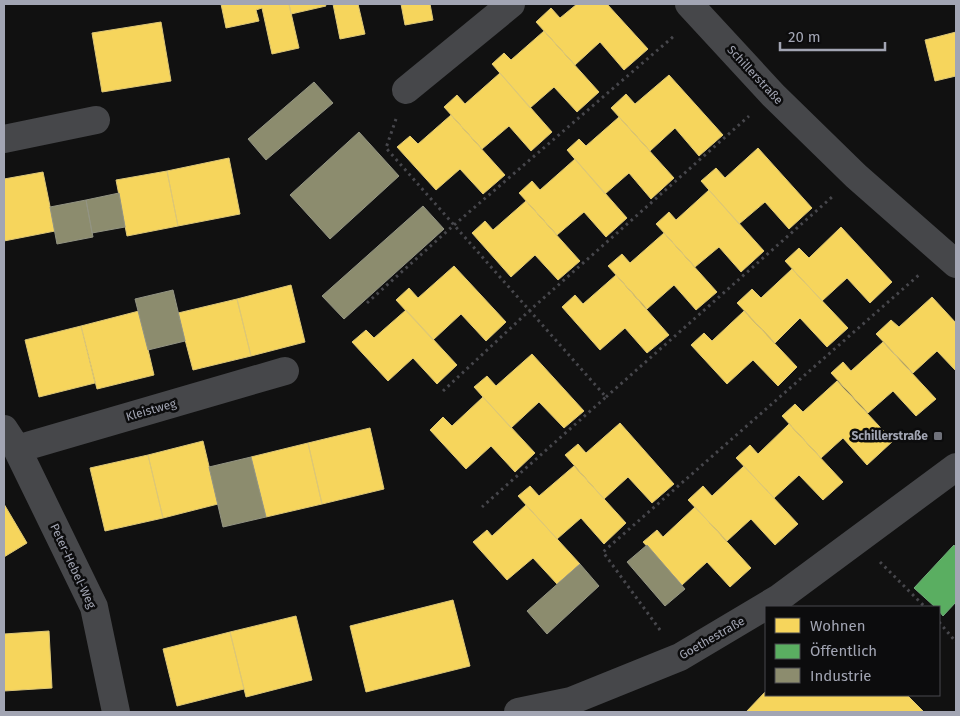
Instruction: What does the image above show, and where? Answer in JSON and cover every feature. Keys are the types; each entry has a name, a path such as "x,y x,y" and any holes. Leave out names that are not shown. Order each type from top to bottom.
{"street":[{"path":"406,90 511,4"},
{"name":"Schillerstraße","path":"694,9 773,95 856,176 950,258"},
{"path":"4,139 96,120"},
{"name":"Kleistweg","path":"10,439 285,372"},
{"name":"Peter-Hebel-Weg","path":"10,439 94,607 116,712"},
{"name":"Goethestraße","path":"766,606 956,467"},
{"name":"Goethestraße","path":"518,712 573,707 680,657 765,606"}],"path":[{"path":"367,303 694,9"},
{"path":"406,90 386,148 606,398"},
{"path":"442,391 529,311 773,95"},
{"path":"482,506 856,176"},
{"path":"680,657 603,552 950,258"},
{"path":"859,539 924,606"},
{"path":"940,623 955,639"}],"building: Wohnen":[{"path":"221,4 289,4 299,48 272,54 262,8 256,10 259,21 226,28"},
{"path":"289,4 325,4 326,6 291,14"},
{"path":"333,4 358,4 365,34 340,39"},
{"path":"401,4 430,4 433,20 405,25"},
{"path":"577,4 607,4 648,49 624,70 600,42 575,65 536,22 551,8 560,18"},
{"path":"161,22 171,81 102,92 92,33"},
{"path":"544,31 599,92 577,112 554,87 530,108 492,64 504,53 511,60"},
{"path":"956,32 956,76 935,81 925,40"},
{"path":"500,73 552,132 531,151 509,126 482,149 444,107 457,95 465,104"},
{"path":"669,75 723,135 699,156 675,128 650,151 611,108 626,94 635,104"},
{"path":"451,115 505,175 483,194 460,169 436,190 397,147 410,136 418,144"},
{"path":"619,117 674,178 651,199 629,173 605,194 567,150 579,139 586,146"},
{"path":"758,148 812,208 789,229 765,202 739,224 701,181 716,168 725,178"},
{"path":"229,158 240,214 178,226 167,171"},
{"path":"575,159 627,218 606,237 584,212 557,235 519,193 532,181 540,190"},
{"path":"167,171 178,226 127,236 116,180"},
{"path":"43,172 55,231 4,241 4,179"},
{"path":"709,190 764,251 741,272 719,247 695,267 656,224 669,212 676,220"},
{"path":"526,201 580,261 558,280 535,255 511,277 472,233 485,221 493,230"},
{"path":"841,227 892,282 870,303 847,278 822,301 785,261 799,248 809,258"},
{"path":"664,233 717,292 696,310 674,285 647,309 608,266 622,254 630,263"},
{"path":"454,266 506,322 486,341 461,314 433,340 396,300 409,288 418,298"},
{"path":"792,269 848,328 827,347 800,318 775,343 737,303 752,289 761,298"},
{"path":"616,275 669,335 647,353 625,328 600,350 562,307 575,295 583,304"},
{"path":"291,285 305,342 251,356 237,299"},
{"path":"932,297 956,323 956,371 937,351 913,373 876,334 891,320 899,327"},
{"path":"237,299 251,356 193,370 178,313"},
{"path":"406,310 457,365 437,384 413,358 388,381 352,342 366,330 374,338"},
{"path":"139,311 154,375 97,389 81,326"},
{"path":"744,311 797,367 778,386 753,360 727,384 691,345 704,333 712,341"},
{"path":"81,326 95,383 39,397 25,340"},
{"path":"883,342 936,399 916,416 893,391 868,413 831,373 843,362 851,371"},
{"path":"532,354 584,411 564,428 539,402 511,428 474,387 487,376 496,386"},
{"path":"837,381 893,441 867,465 843,438 821,458 782,416 795,404 803,412"},
{"path":"483,397 535,453 515,472 491,446 466,469 430,430 443,417 452,426"},
{"path":"620,423 674,484 652,503 628,477 604,499 565,455 578,444 586,453"},
{"path":"789,424 843,482 823,500 799,475 774,498 736,458 750,445 758,454"},
{"path":"370,428 384,489 322,504 308,443"},
{"path":"203,441 218,504 163,518 148,455"},
{"path":"308,443 322,504 266,517 251,457"},
{"path":"148,455 163,518 105,531 90,468"},
{"path":"574,466 626,523 604,544 581,518 557,539 518,496 530,486 539,496"},
{"path":"744,466 798,524 775,545 751,519 727,541 688,500 703,486 712,496"},
{"path":"4,504 27,543 4,557"},
{"path":"526,505 580,564 557,584 533,558 507,580 473,542 487,530 492,536"},
{"path":"695,507 751,568 730,587 707,562 682,585 643,542 657,530 663,537"},
{"path":"453,600 470,666 366,692 350,626"},
{"path":"296,616 312,680 246,697 230,632"},
{"path":"49,631 52,688 4,691 4,634"},
{"path":"230,632 244,689 177,706 163,649"},
{"path":"765,692 765,696 908,696 924,712 746,712"}],"building: Öffentlich":[{"path":"954,545 956,548 956,602 943,616 940,612 940,606 934,606 914,588"}],"building: Industrie":[{"path":"314,82 333,103 266,160 248,139"},
{"path":"359,132 399,176 330,239 290,195"},
{"path":"119,193 125,227 92,233 86,200"},
{"path":"86,200 93,237 57,244 50,207"},
{"path":"423,206 444,229 344,319 322,296"},
{"path":"173,290 185,341 148,350 135,299"},
{"path":"251,457 266,517 223,527 209,467"},
{"path":"647,545 685,589 665,606 627,562"},
{"path":"580,564 599,586 547,634 527,611"}],"place":[{"name":"Schillerstraße","path":"938,436"}]}
